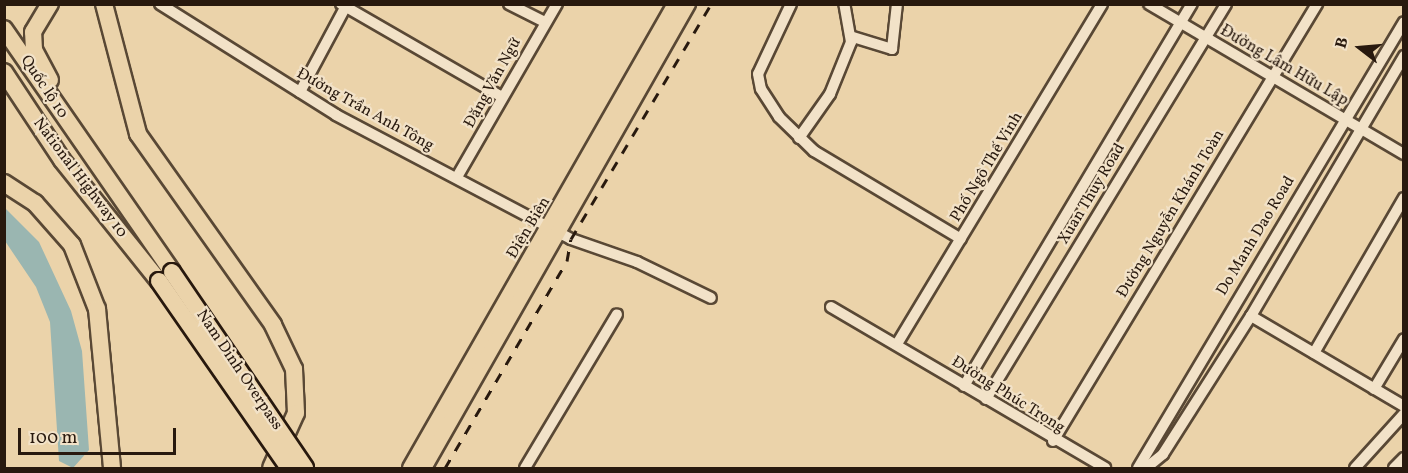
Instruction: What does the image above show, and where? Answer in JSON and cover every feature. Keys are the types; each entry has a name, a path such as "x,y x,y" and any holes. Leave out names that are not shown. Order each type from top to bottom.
{"highway":[{"path":"50,4 33,32 34,50 83,145"},
{"path":"104,4 138,134 273,325 294,369 296,412 271,468"},
{"name":"Quốc lộ 10","path":"4,29 83,145"},
{"name":"National Highway 10","path":"4,72 62,160 166,277"},
{"path":"4,86 62,160"},
{"name":"National Highway 10","path":"83,145 166,277"},
{"path":"4,183 35,204 72,245 97,309 112,468"},
{"name":"Nam Dinh Overpass","path":"166,277 289,468"},
{"name":"Nam Dinh Overpass","path":"166,277 305,468"}],"main road":[{"name":"Điện Biên","path":"424,468 556,228 675,4"},
{"name":"Điện Biên","path":"410,468 556,228 688,4"}],"street":[{"name":"Đường Trần Anh Tông","path":"160,4 300,92 458,177 556,228 711,298"},
{"path":"509,4 544,22"},
{"name":"Đặng Văn Ngữ","path":"458,177 544,22 557,4"},
{"path":"791,4 772,36 758,80 799,138 961,239"},
{"path":"799,138 830,94 853,37 844,4"},
{"path":"853,37 892,49 897,4"},
{"name":"Phố Ngô Thế Vinh","path":"897,344 1102,4"},
{"name":"Đường Lâm Hữu Lập","path":"1149,4 1404,154"},
{"name":"Xuan Thuy Road","path":"964,386 1192,4"},
{"name":"Xuan Thuy Road","path":"986,399 1226,4"},
{"name":"Đường Nguyễn Khánh Toàn","path":"1053,441 1317,4"},
{"path":"300,92 344,5 502,98"},
{"name":"Do Manh Dao Road","path":"1138,468 1344,119 1404,22"},
{"path":"1146,468 1163,454 1251,316 1359,128 1404,56"},
{"path":"1314,353 1404,198"},
{"name":"Đường Phúc Trọng","path":"831,307 897,344 1053,441 1105,468"},
{"path":"525,468 617,314"},
{"path":"1251,316 1404,406"},
{"path":"1374,389 1404,339"},
{"path":"1355,468 1404,414"},
{"path":"1394,468 1404,458"}],"water":[{"path":"4,207 39,242 71,311 82,351 89,450 73,468 59,461 50,322 36,287 5,241"}],"railway":[{"path":"445,468 567,261 571,239 711,4"}]}
